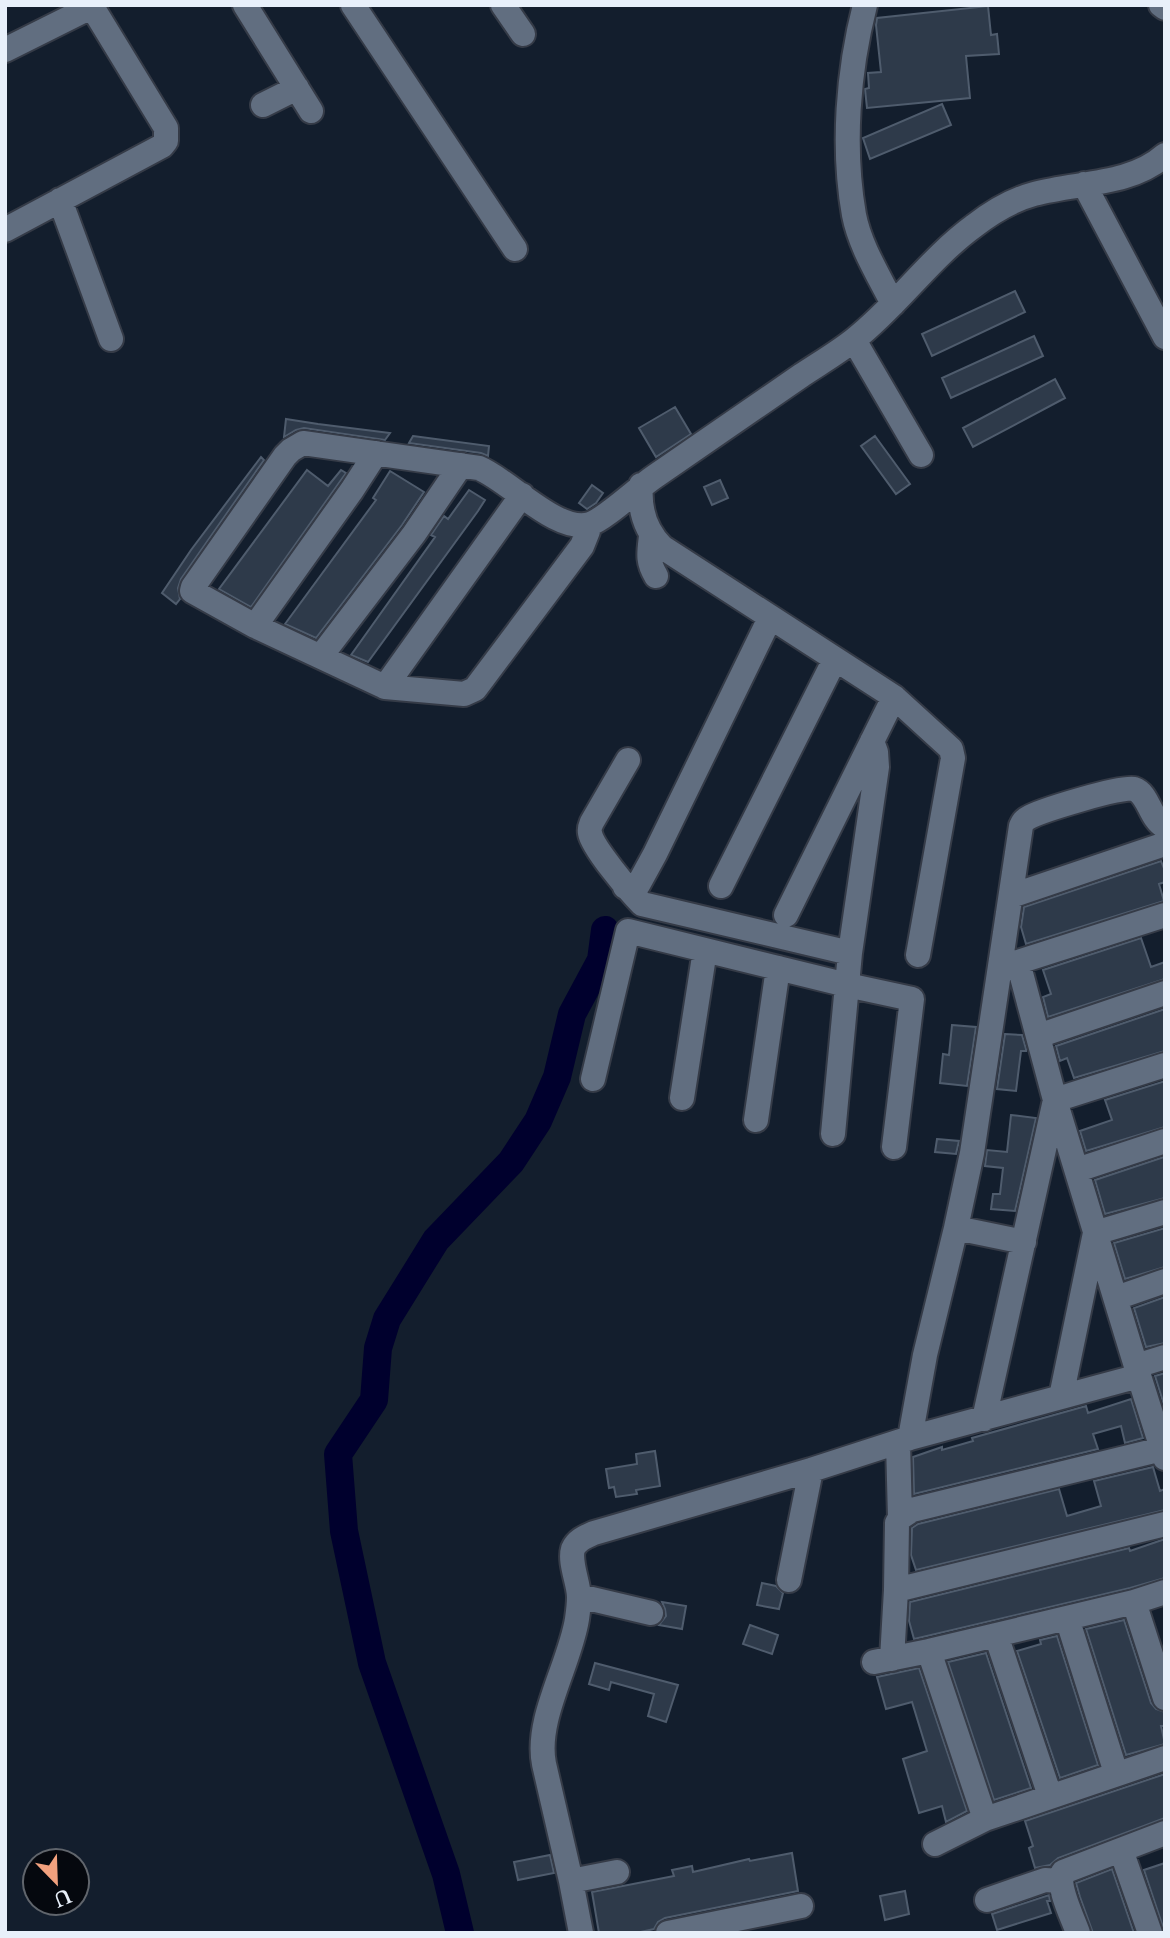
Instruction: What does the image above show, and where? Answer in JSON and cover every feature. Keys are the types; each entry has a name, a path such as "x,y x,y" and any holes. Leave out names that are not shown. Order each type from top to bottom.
{"street":[{"path":"245,5 311,111"},
{"path":"353,5 515,250"},
{"path":"503,5 523,34"},
{"path":"865,5 857,37 847,134 849,162 854,216 892,304"},
{"path":"5,50 91,6 166,128 167,135 162,146 5,230"},
{"path":"262,105 297,88"},
{"path":"588,525 582,546 475,690 464,694 385,687 255,626 194,593 193,587 291,450 303,443 479,468 491,472 546,513 561,520 588,525 641,485 855,340 963,234 1001,208 1017,199 1037,193 1133,174 1165,155"},
{"path":"1084,184 1165,337"},
{"path":"60,200 111,339"},
{"path":"855,340 921,455"},
{"path":"255,626 376,453"},
{"path":"321,656 414,534 461,465"},
{"path":"641,485 640,500 651,536 650,565 656,576"},
{"path":"385,687 522,495"},
{"path":"651,536 662,547 894,697 948,745 953,754 918,955"},
{"path":"625,887 631,889 638,885 655,854 770,618"},
{"path":"721,886 835,659"},
{"path":"786,915 894,697"},
{"path":"834,1134 850,953 877,767 872,741"},
{"path":"628,760 589,831 625,887 642,904 850,953"},
{"path":"900,1518 904,1440 956,1227 1009,963 1011,896 1021,826 1029,817 1086,798 1133,788 1143,796 1156,821 1165,827"},
{"path":"1011,896 1165,844"},
{"path":"1009,963 1165,915"},
{"path":"593,1079 628,930 912,999 894,1147"},
{"path":"681,1098 705,950"},
{"path":"1009,963 1038,1035 1055,1100 1163,1453 912,1510 900,1518 897,1523 896,1590 883,1661 1134,1602 1165,1592"},
{"path":"756,1120 778,968"},
{"path":"1038,1035 1165,993"},
{"path":"1055,1100 1165,1065"},
{"path":"984,1419 1055,1100"},
{"path":"1077,1170 1165,1141"},
{"path":"1096,1233 1165,1212"},
{"path":"956,1227 1024,1242"},
{"path":"1061,1397 1096,1233"},
{"path":"1116,1298 1165,1281"},
{"path":"581,1933 542,1746 546,1722 574,1636 579,1596 572,1554 578,1541 904,1440 1061,1397 1138,1371 1165,1357"},
{"path":"789,1580 811,1470"},
{"path":"896,1590 1165,1524"},
{"path":"579,1596 651,1613"},
{"path":"1134,1602 1165,1698"},
{"path":"1067,1618 1116,1773"},
{"path":"996,1635 1050,1796"},
{"path":"929,1651 985,1819"},
{"path":"935,1844 985,1819 1165,1758"},
{"path":"1078,1933 1060,1881 1066,1869 1165,1833"},
{"path":"1121,1850 1150,1933"},
{"path":"571,1881 617,1872"},
{"path":"987,1900 1045,1880 1060,1881"},
{"path":"668,1933 801,1906"}],"building":[{"path":"988,6 991,35 997,34 999,54 966,56 970,98 867,108 865,89 869,88 868,73 881,72 877,18"},
{"path":"942,104 951,125 870,159 863,138"},
{"path":"1015,291 1025,312 932,356 922,334"},
{"path":"1034,336 1043,356 951,398 942,378"},
{"path":"1055,379 1065,398 973,447 963,428"},
{"path":"675,407 691,434 656,457 639,428"},
{"path":"286,419 390,433 385,440 304,428 284,437"},
{"path":"413,436 489,446 488,456 409,443"},
{"path":"875,436 910,484 896,494 861,446"},
{"path":"261,457 264,460 181,579 178,588 180,599 176,604 162,593"},
{"path":"307,470 328,486 341,470 346,473 251,607 219,589"},
{"path":"390,471 424,492 402,525 316,638 285,624 376,500 373,498"},
{"path":"720,480 728,498 712,505 704,487"},
{"path":"592,485 603,493 596,503 587,509 579,503"},
{"path":"469,490 485,500 478,511 368,662 351,655 435,537 431,535 444,516 448,519"},
{"path":"1161,861 1165,882 1159,884 1164,901 1026,944 1021,927 1024,907"},
{"path":"1141,938 1151,967 1165,962 1165,979 1048,1017 1043,997 1051,994 1043,970"},
{"path":"1165,1009 1165,1051 1074,1078 1067,1058 1060,1061 1056,1046"},
{"path":"952,1025 976,1027 967,1086 940,1083 943,1054 949,1055"},
{"path":"1005,1034 1022,1035 1026,1049 1021,1051 1016,1091 997,1089"},
{"path":"1165,1081 1165,1127 1086,1151 1080,1131 1112,1120 1105,1100"},
{"path":"1011,1115 1036,1118 1015,1211 991,1209 993,1194 1000,1194 1003,1168 985,1166 987,1150 1007,1152"},
{"path":"937,1139 959,1141 956,1154 935,1152"},
{"path":"1164,1157 1165,1198 1105,1214 1095,1180"},
{"path":"1165,1228 1165,1267 1125,1279 1114,1243"},
{"path":"1165,1297 1165,1343 1146,1347 1134,1308"},
{"path":"1165,1373 1165,1408 1155,1376"},
{"path":"1131,1399 1143,1438 1125,1443 1121,1426 1093,1434 1098,1449 914,1494 913,1457 1086,1406 1088,1413"},
{"path":"655,1451 660,1486 636,1490 637,1494 616,1497 614,1487 609,1488 606,1469 637,1464 636,1454"},
{"path":"1153,1467 1160,1491 1165,1489 1165,1510 916,1570 911,1555 912,1528 918,1524 1059,1489 1067,1516 1101,1506 1094,1481"},
{"path":"1165,1539 1165,1578 914,1639 909,1621 910,1602 1129,1548 1130,1551"},
{"path":"762,1583 776,1586 783,1593 779,1609 757,1605"},
{"path":"662,1602 686,1606 682,1629 659,1625 666,1616"},
{"path":"1124,1620 1151,1703 1156,1709 1165,1712 1165,1726 1161,1726 1165,1744 1126,1755 1086,1629"},
{"path":"750,1625 778,1635 772,1654 743,1644"},
{"path":"1057,1636 1098,1765 1060,1778 1017,1651 1041,1644 1040,1640"},
{"path":"986,1653 1031,1788 994,1800 948,1662"},
{"path":"595,1663 678,1685 666,1722 648,1716 654,1694 611,1682 609,1690 589,1684"},
{"path":"919,1668 967,1811 946,1822 942,1806 919,1813 903,1759 927,1751 912,1702 886,1709 877,1677"},
{"path":"1165,1774 1165,1818 1058,1858 1050,1865 1035,1868 1029,1848 1033,1846 1025,1821"},
{"path":"792,1853 798,1891 665,1918 658,1922 654,1929 636,1933 599,1933 592,1892 674,1876 672,1870 692,1866 693,1872 749,1859 750,1861"},
{"path":"550,1855 554,1873 518,1880 514,1862"},
{"path":"1165,1863 1165,1929 1164,1930 1144,1870"},
{"path":"1112,1869 1134,1933 1093,1933 1080,1897 1076,1883"},
{"path":"905,1891 909,1914 885,1920 880,1896"},
{"path":"1049,1895 1050,1901 1047,1901 1051,1913 997,1930 992,1914"}],"waterway":[{"path":"460,1933 446,1874 372,1663 344,1531 338,1454 374,1400 378,1348 387,1319 436,1240 511,1162 538,1121 557,1077 572,1014 601,960 605,930"}]}
